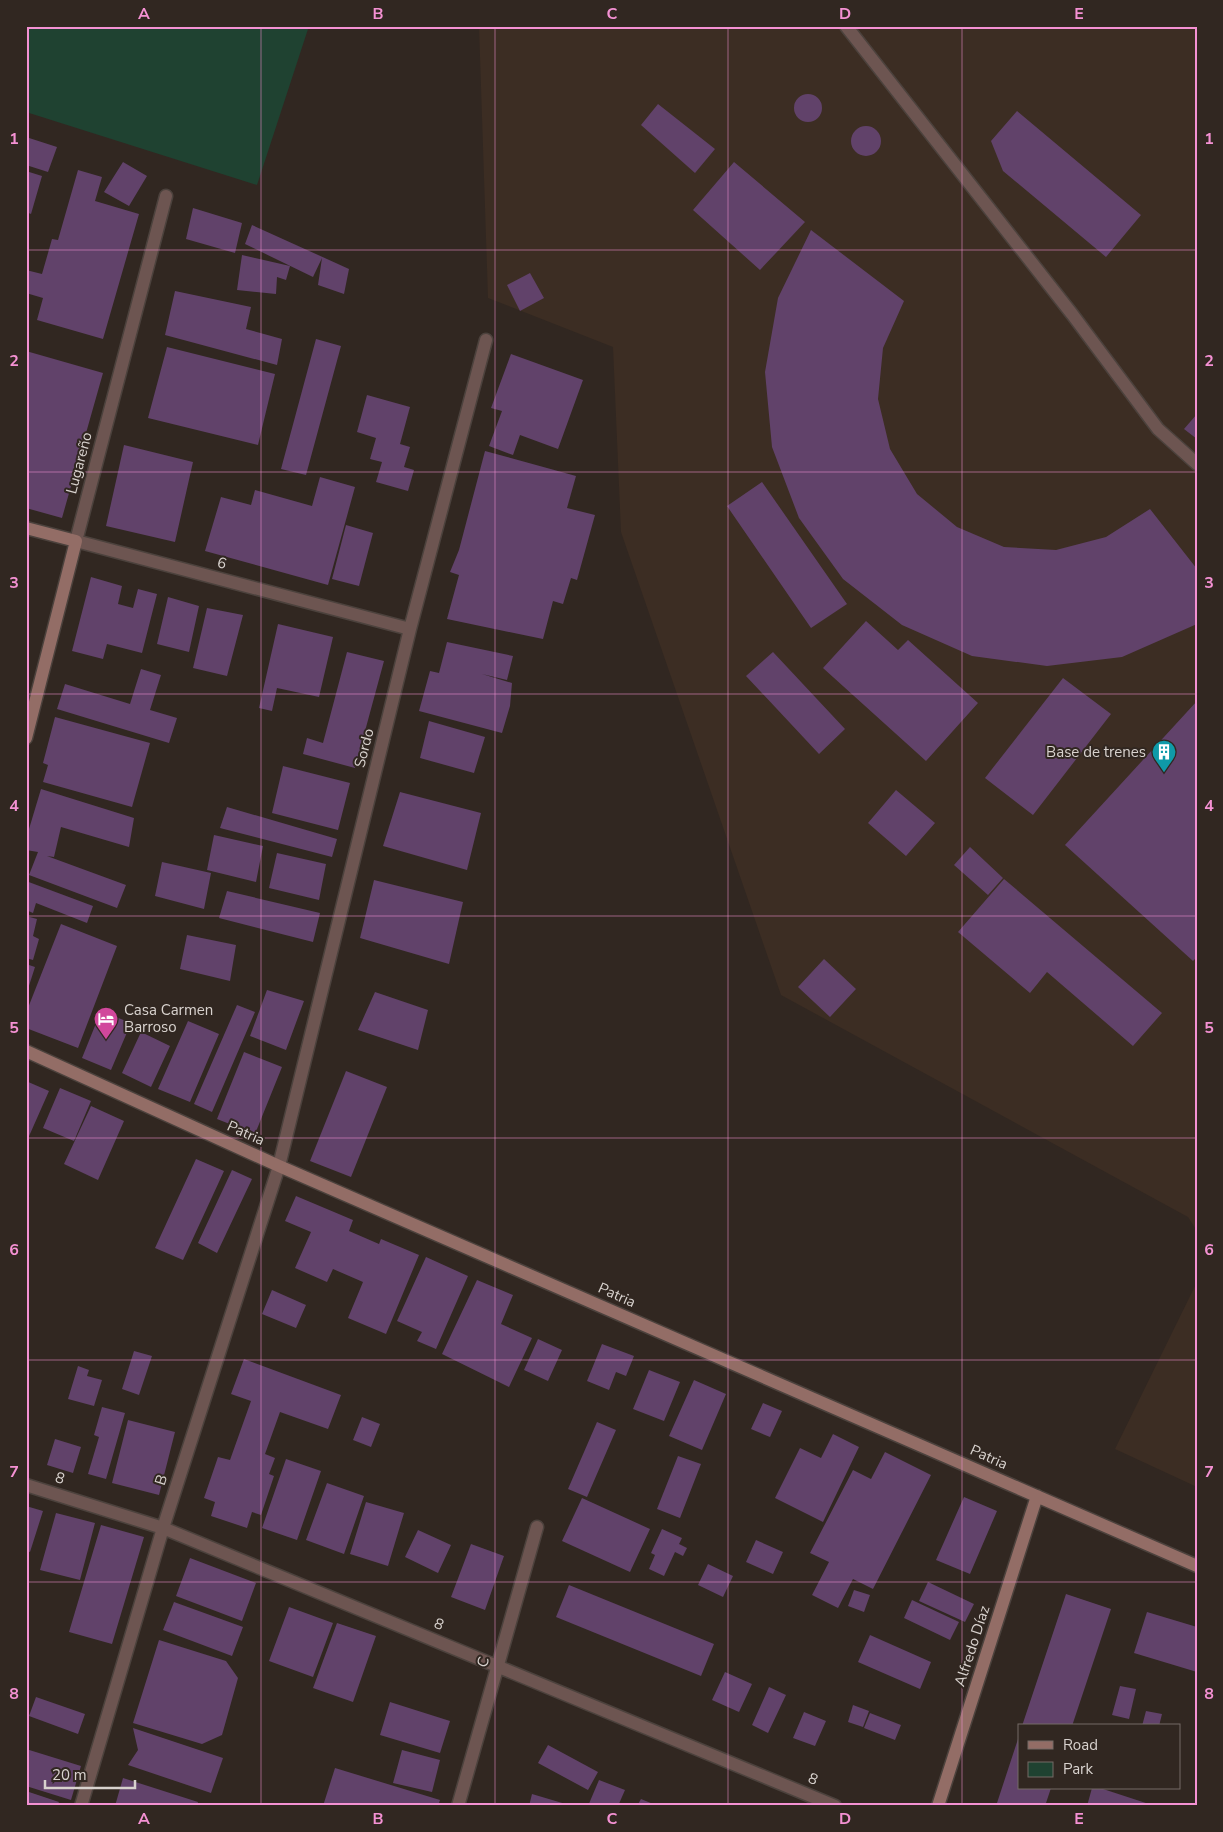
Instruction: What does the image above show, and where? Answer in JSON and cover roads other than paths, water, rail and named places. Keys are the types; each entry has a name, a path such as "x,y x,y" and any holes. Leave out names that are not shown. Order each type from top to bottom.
{"street":[{"path":"846,26 1072,314 1158,429 1197,464"},
{"name":"Lugareño","path":"26,738 166,196"},
{"name":"Sordo","path":"279,1166 410,629 486,340"},
{"name":"6","path":"26,528 410,629"},
{"name":"Patria","path":"26,1051 279,1166 1197,1566"},
{"name":"B","path":"81,1806 163,1528 279,1166"},
{"name":"8","path":"26,1485 163,1528 835,1806"},
{"name":"Alfredo Díaz","path":"938,1806 1036,1496"},
{"name":"C","path":"458,1806 537,1526"}],"place":[{"name":"Base de trenes","path":"1164,773"},
{"name":"Casa Carmen Barroso","path":"106,1040"}]}
